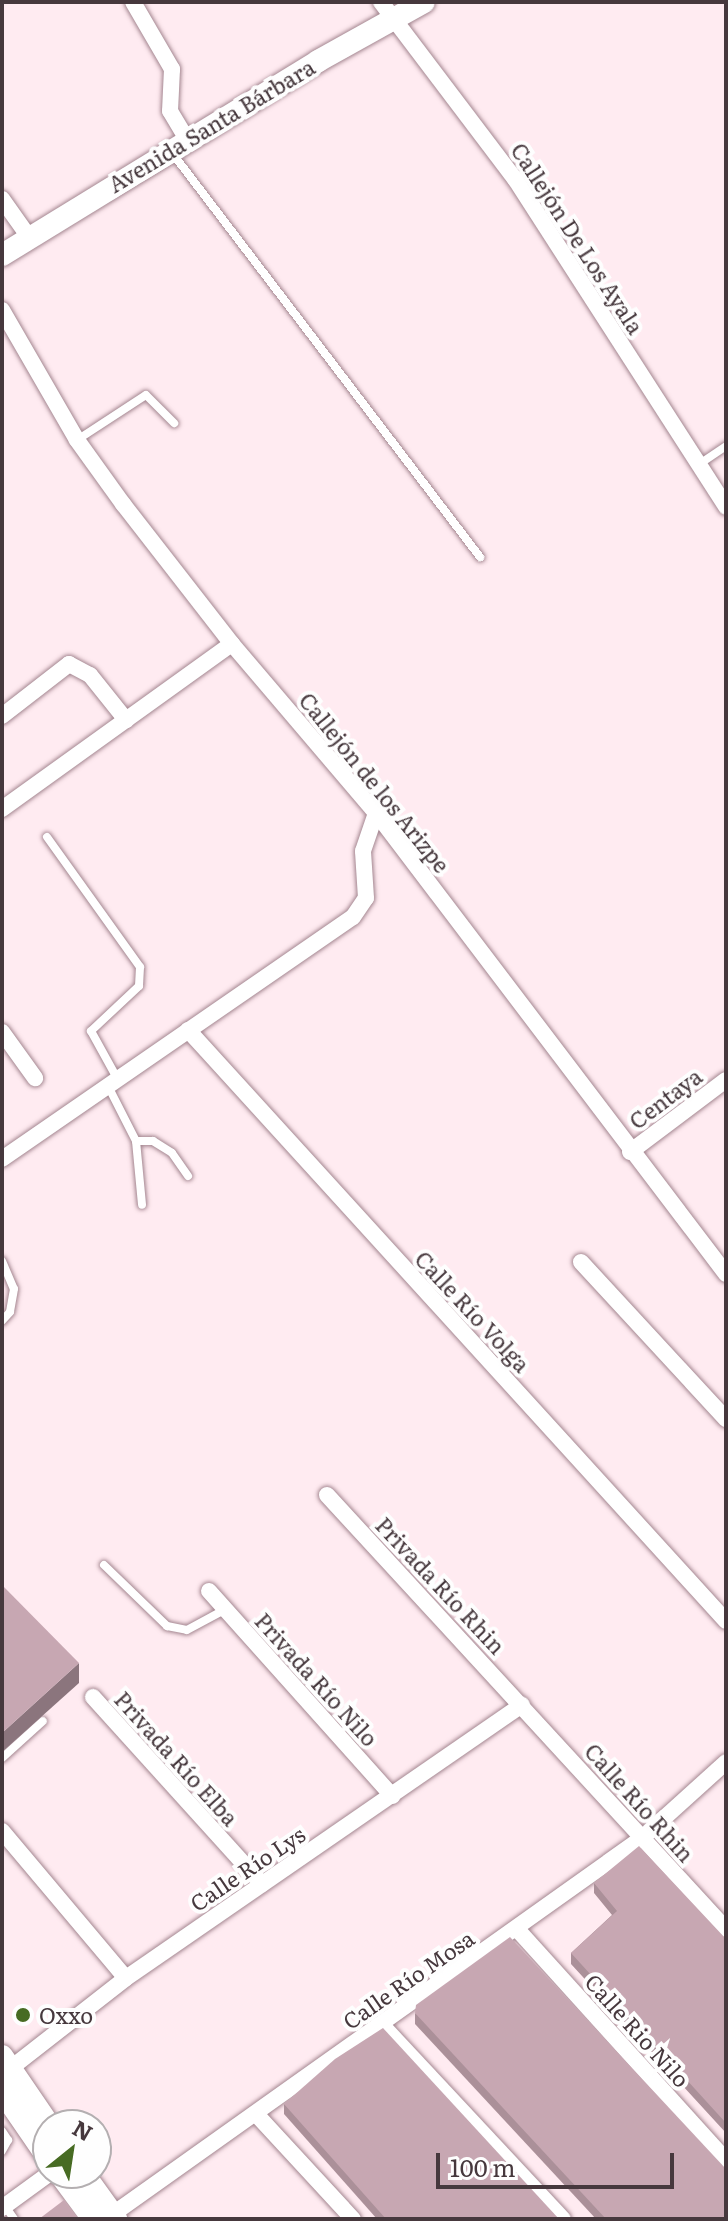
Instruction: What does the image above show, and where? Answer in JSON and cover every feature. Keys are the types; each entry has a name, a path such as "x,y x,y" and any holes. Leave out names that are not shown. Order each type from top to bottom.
{"street":[{"path":"133,2 172,69 170,111 179,145"},
{"name":"Avenida Santa Bárbara","path":"2,255 179,145 386,9 424,2"},
{"name":"Callejón De Los Ayala","path":"386,9 515,179 726,507"},
{"path":"2,199 29,237"},
{"name":"Callejón de los Arizpe","path":"2,310 77,440 232,644 376,813 630,1152 726,1274"},
{"path":"2,809 232,644"},
{"path":"2,716 69,664 90,675 126,720"},
{"path":"2,1159 359,910 367,891 363,851 376,813"},
{"name":"Calle Río Volga","path":"188,1030 726,1621"},
{"path":"2,1032 35,1078"},
{"name":"Centaya","path":"630,1152 726,1080"},
{"path":"581,1262 726,1419"},
{"name":"Privada Río Rhin","path":"327,1495 522,1705"},
{"name":"Privada Río Nilo","path":"209,1591 392,1796"},
{"name":"Privada Río Elba","path":"93,1697 262,1884"},
{"name":"Calle Río Lys","path":"5,2067 126,1978 522,1705"},
{"name":"Calle Río Rhin","path":"522,1705 726,1929"},
{"name":"Calle Río Mosa","path":"107,2218 642,1838 726,1762"},
{"path":"2,1831 126,1978"},
{"name":"Calle Rio Nilo","path":"517,1929 726,2160"},
{"path":"382,2025 563,2219"},
{"path":"5,2067 37,2109"},
{"path":"2,2091 32,2135"},
{"path":"256,2114 353,2219"},
{"path":"7,2211 32,2189"},
{"path":"76,2189 107,2218"},
{"path":"92,2189 107,2218"}],"lane":[{"path":"179,145 480,557"},
{"path":"77,440 146,395 174,423"},
{"path":"698,465 726,446"},
{"path":"47,837 140,967 139,986 91,1031 136,1141 142,1205"},
{"path":"136,1141 153,1141 172,1153 188,1176"},
{"path":"2,1261 14,1289 10,1312 2,1321"},
{"path":"104,1565 167,1626 187,1630 226,1609"},
{"path":"2,1758 43,1721"},
{"path":"2,2131 8,2140 2,2151"}],"building":[{"path":"2,1585 79,1663 2,1733"},
{"path":"639,1846 726,1939 726,2123 571,1953 617,1911 594,1883"},
{"path":"510,1937 726,2169 726,2219 606,2219 415,2013 416,2005"},
{"path":"383,2028 559,2219 386,2219 284,2104 335,2059"},
{"path":"64,2200 78,2219 39,2219"}],"place":[{"name":"Oxxo","path":"23,2015"}]}
